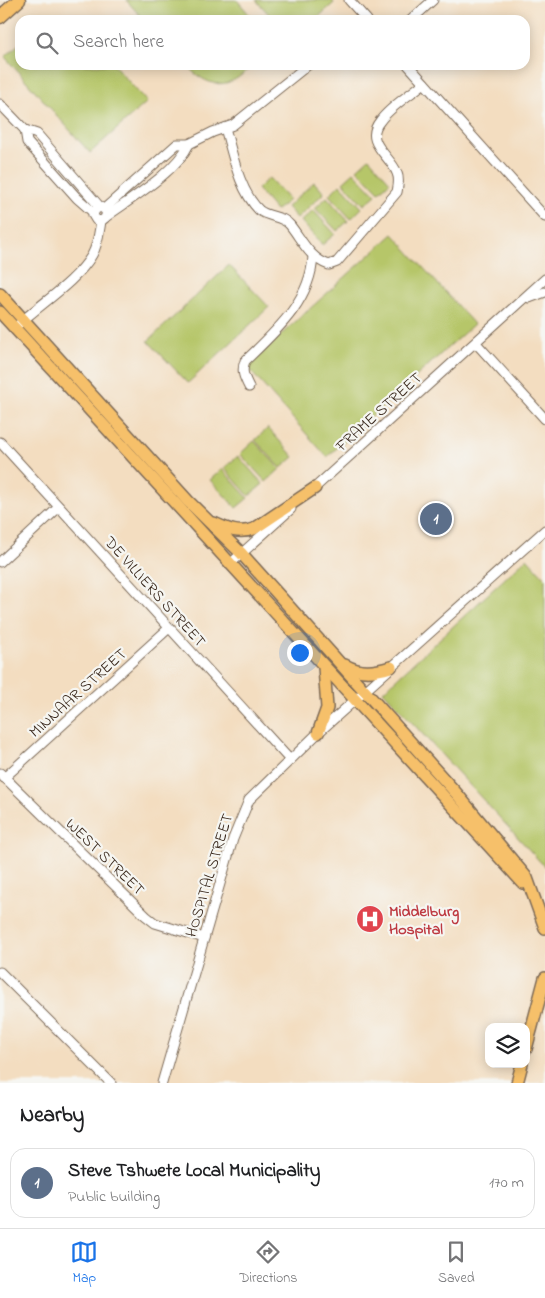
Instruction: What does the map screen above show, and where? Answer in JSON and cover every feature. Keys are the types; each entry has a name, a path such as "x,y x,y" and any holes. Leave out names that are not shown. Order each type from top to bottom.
{"highway":[{"path":"0,6 7,0"},
{"path":"0,17 19,0"}],"main road":[{"path":"0,294 18,325"},
{"path":"0,312 18,325 107,420 241,553 365,691 527,878 545,928"},
{"path":"107,420 179,509 530,889"},
{"path":"208,521 234,531 245,532 254,529 315,488"},
{"path":"179,509 188,501"},
{"path":"337,660 356,670 369,672 391,667"},
{"path":"318,733 328,708 324,666"},
{"path":"530,1034 545,978"},
{"path":"517,1083 521,1068"}],"street":[{"path":"349,0 361,15"},
{"path":"416,15 433,0"},
{"path":"18,325 80,271 92,256 96,245 101,213 177,144 189,144 226,128 243,118 302,70"},
{"path":"412,70 545,216"},
{"path":"226,128 245,190 256,206 266,215 288,222 313,256 329,266 337,262 397,192 399,181 397,173 379,150 373,136 374,129 380,120 424,83"},
{"path":"2,110 25,130 37,134 71,172 101,213"},
{"path":"25,130 27,142 62,180 101,213"},
{"path":"62,180 71,172"},
{"path":"249,387 243,368 246,361 283,323 303,294 310,282 313,256"},
{"name":"FRAME STREET","path":"230,564 545,280"},
{"path":"522,302 545,292"},
{"path":"476,343 545,419"},
{"name":"DE VILLIERS STREET","path":"0,442 290,760"},
{"path":"0,562 60,507"},
{"name":"HOSPITAL STREET","path":"162,1083 233,839 245,806 318,733 545,530"},
{"name":"MINNAAR STREET","path":"2,776 169,628"},
{"name":"WEST STREET","path":"2,776 146,916 155,923 204,938"},
{"path":"0,972 111,1083"}],"green space":[{"path":"126,0 237,0 250,15 140,15"},
{"path":"256,0 332,0 334,3 321,15 270,15"},
{"path":"15,48 15,68 5,57"},
{"path":"17,70 118,70 147,102 90,153"},
{"path":"191,70 247,70 227,83 219,84 203,79"},
{"path":"369,158 390,182 379,192 357,169"},
{"path":"354,172 376,195 364,205 343,182"},
{"path":"269,178 289,200 276,211 257,189"},
{"path":"314,182 324,193 297,218 287,207"},
{"path":"340,184 362,208 351,219 329,195"},
{"path":"327,197 348,221 337,231 315,208"},
{"path":"313,210 335,234 322,245 301,221"},
{"path":"393,234 474,324 327,457 246,366"},
{"path":"229,265 269,307 188,383 148,341"},
{"path":"268,428 294,457 281,468 255,440"},
{"path":"254,441 280,469 266,482 240,454"},
{"path":"238,456 263,484 249,496 224,468"},
{"path":"222,469 248,498 236,508 210,480"},
{"path":"527,558 545,578 545,867 383,691"}],"place":[{"name":"Steve Tshwete Local Municipality","path":"436,519"},
{"name":"Middelburg Hospital","path":"370,919"}]}
